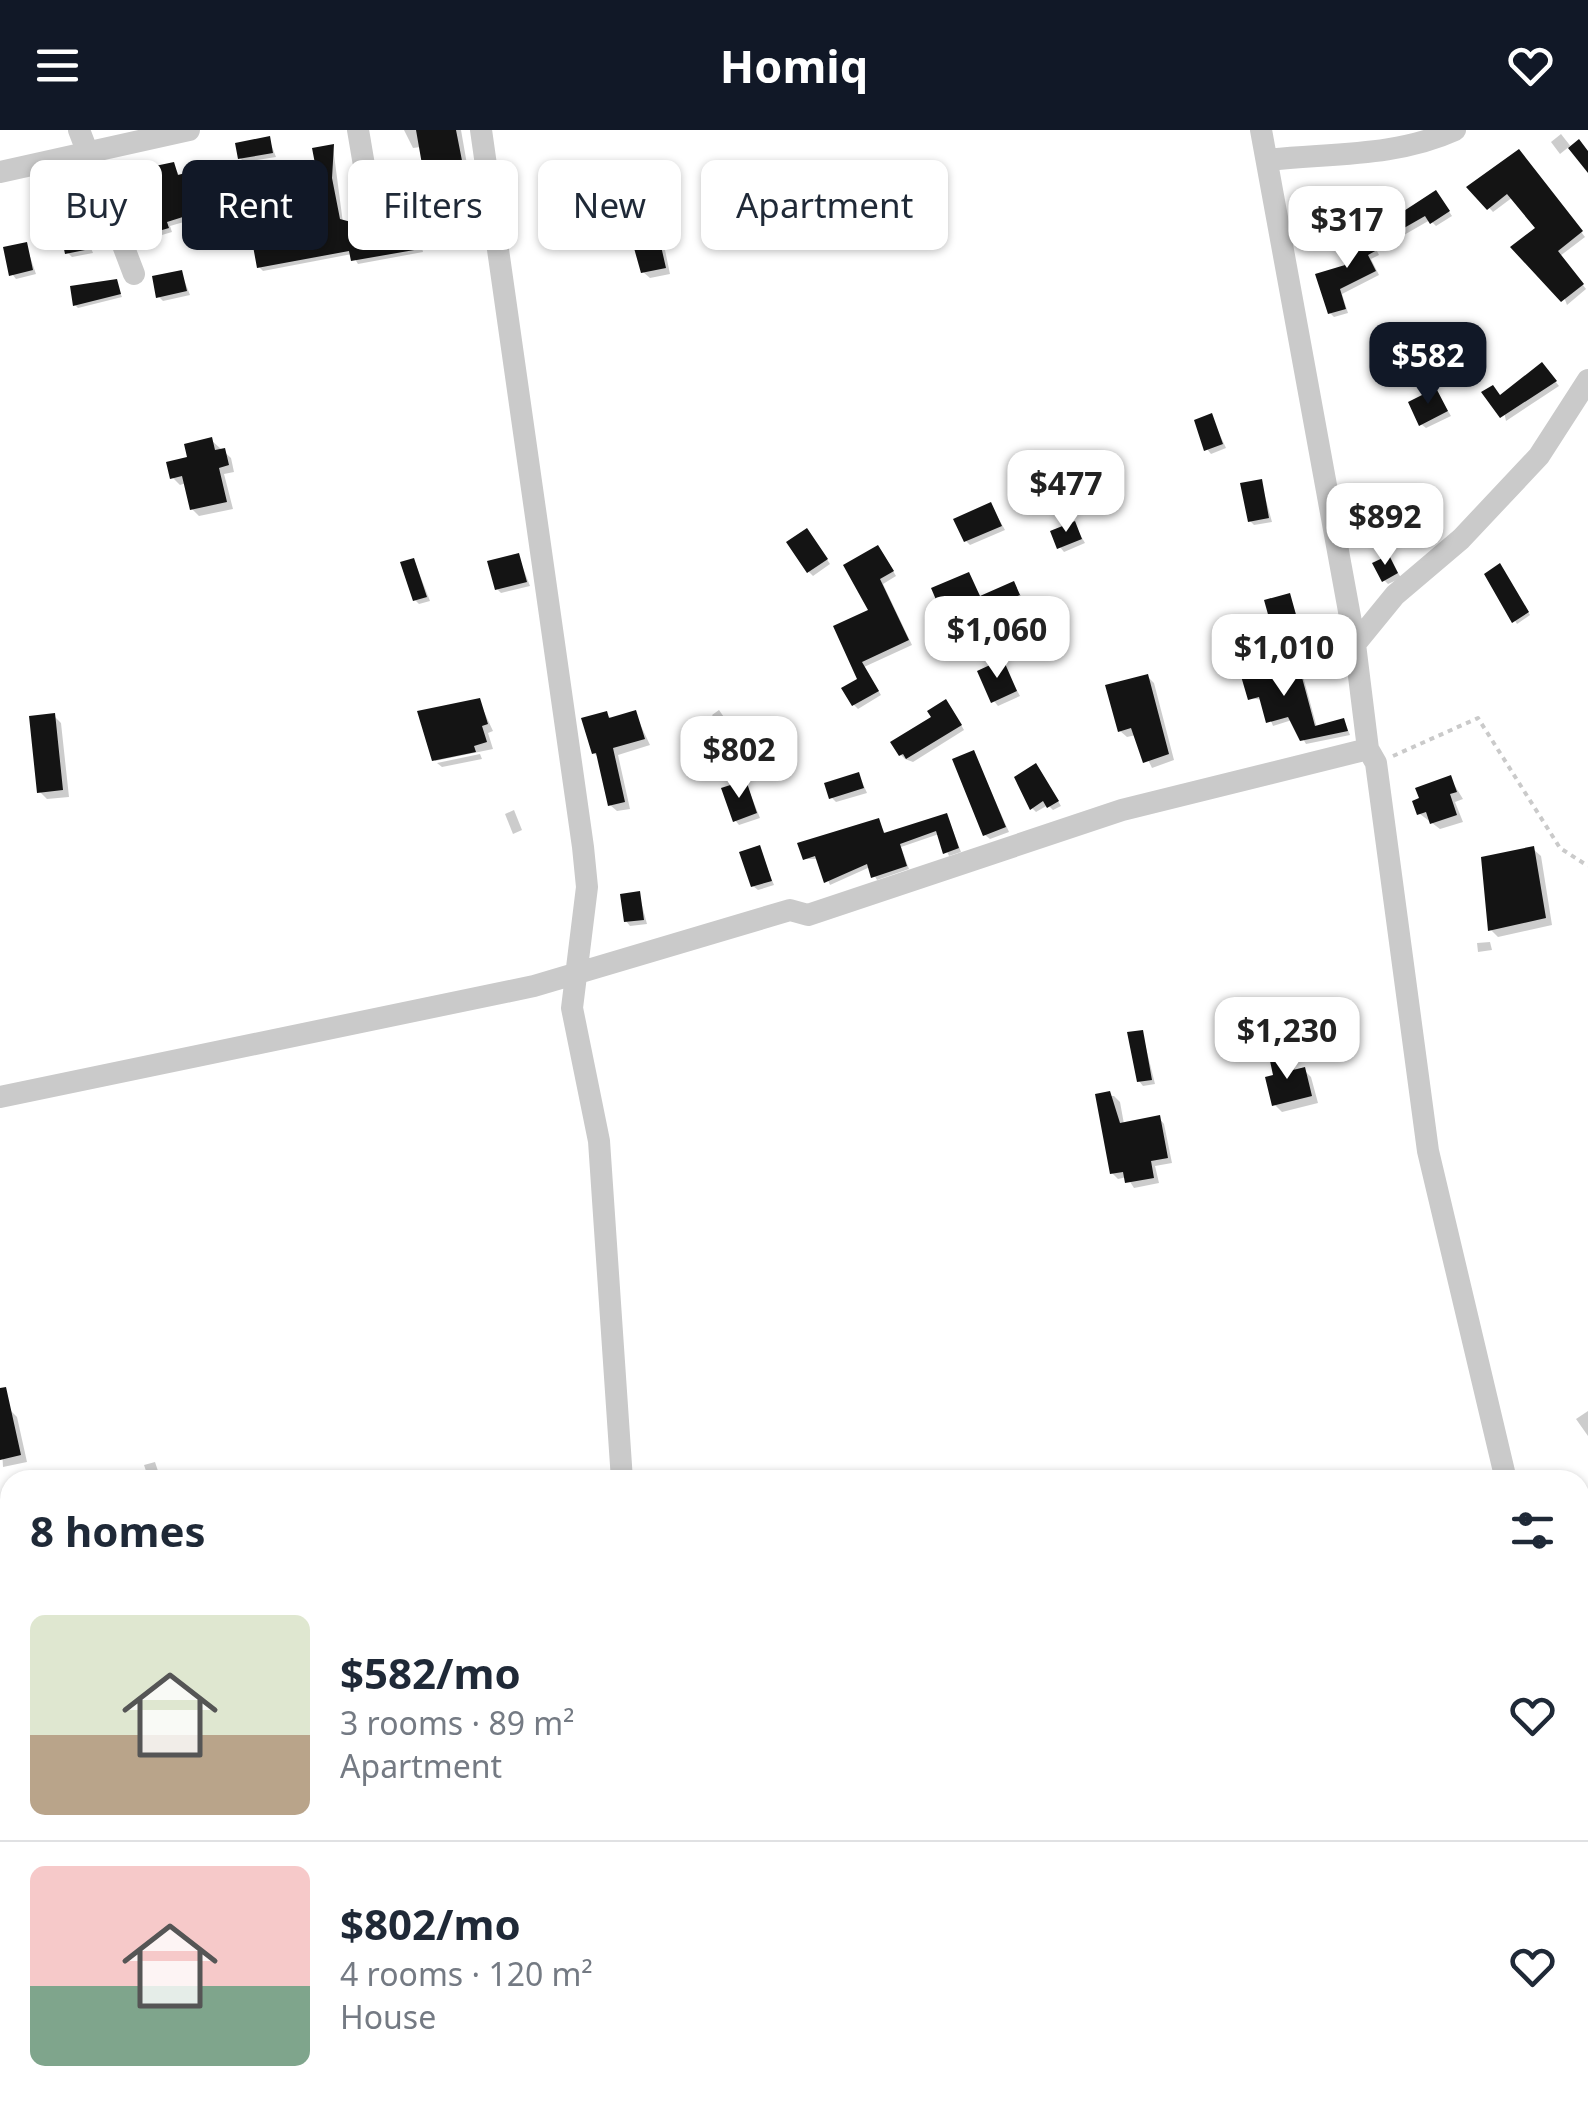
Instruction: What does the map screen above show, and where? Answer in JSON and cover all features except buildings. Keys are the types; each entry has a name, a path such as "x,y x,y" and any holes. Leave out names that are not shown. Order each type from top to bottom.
{"street":[{"path":"78,130 134,274"},
{"path":"0,172 188,130"},
{"path":"358,130 363,160"},
{"path":"481,130 584,846 587,887 572,1008 599,1141 621,1470"},
{"path":"1261,130 1355,644 1428,1152 1504,1470"},
{"path":"1266,160 1362,150 1389,152 1454,130"},
{"path":"1355,644 1394,595 1461,540 1538,456 1588,380"},
{"path":"0,1097 534,986 790,910 808,915 1122,810 1372,756"}],"path":[{"path":"1372,756 1478,718 1560,848 1588,866"}]}
